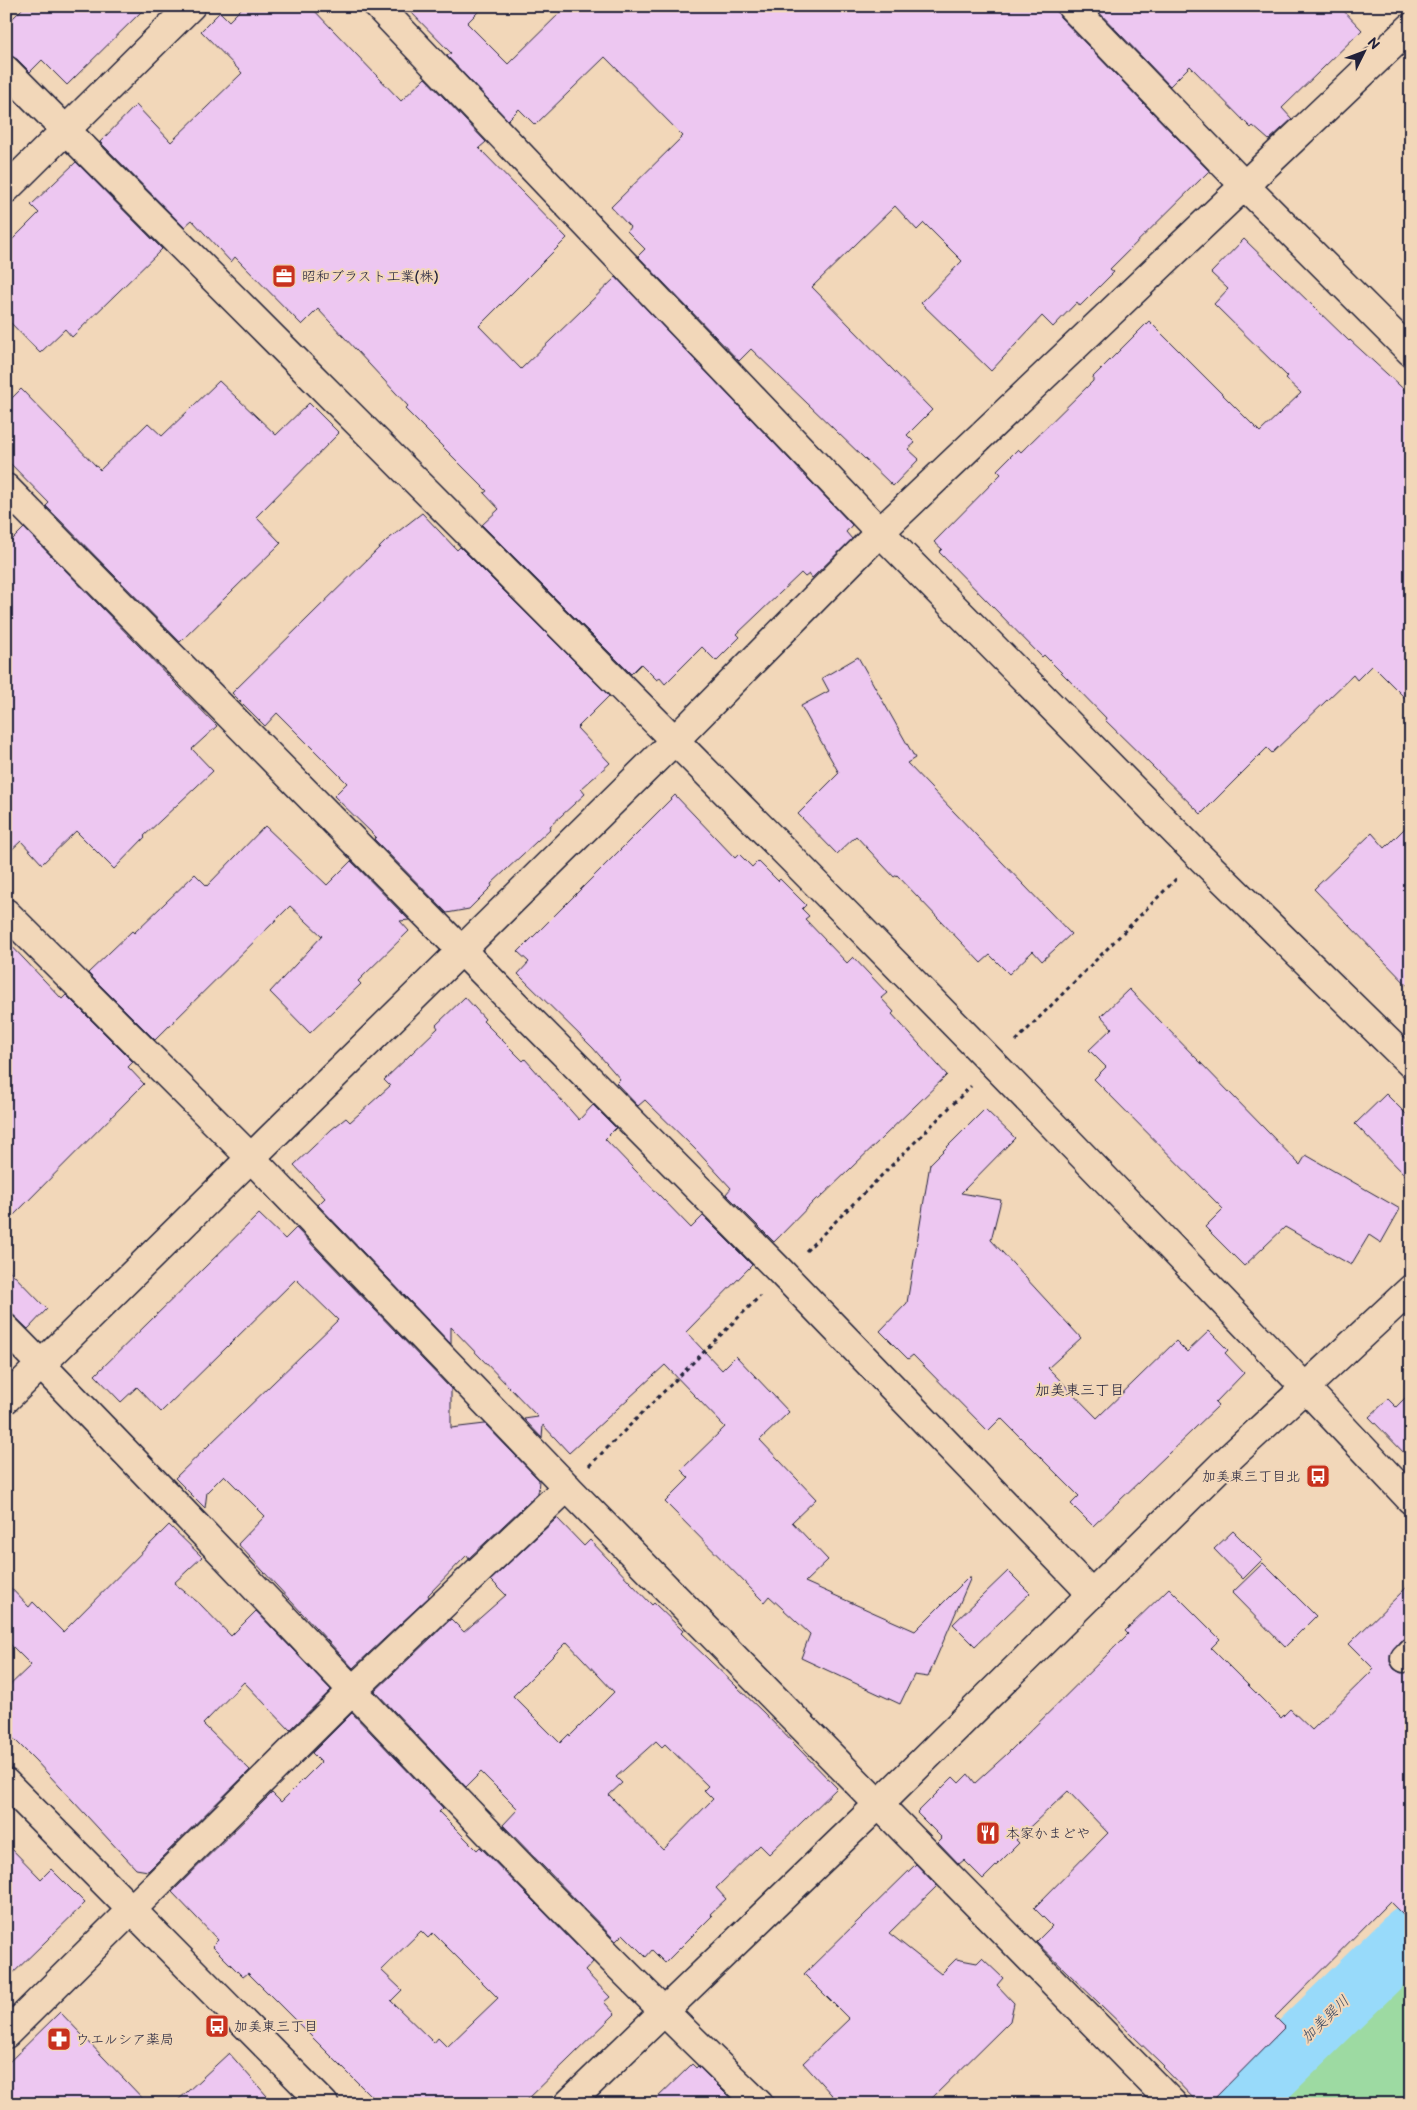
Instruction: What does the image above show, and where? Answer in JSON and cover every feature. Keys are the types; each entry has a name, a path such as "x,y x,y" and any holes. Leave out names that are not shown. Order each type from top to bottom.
{"street":[{"path":"6,188 191,6"},
{"path":"378,6 880,532 1199,856 1411,1064"},
{"path":"1071,6 1244,185 1411,352"},
{"path":"6,1399 674,742 880,532 1411,27"},
{"path":"6,70 993,1063 1305,1387 1411,1500"},
{"path":"6,488 783,1274 1092,1594"},
{"path":"6,913 252,1159 567,1487 1173,2104"},
{"path":"568,2104 662,2011 879,1804 1224,1464 1411,1289"},
{"path":"6,1329 352,1691 662,2011 759,2104"},
{"path":"6,2034 352,1691 567,1487"},
{"path":"6,1782 324,2104"}],"path":[{"path":"567,1487 783,1274 1199,856"}],"green space":[{"path":"1411,1950 1411,2104 1255,2104"}],"building":[{"path":"25,6 147,6 67,85 42,60 30,72 17,59 6,55 6,25"},
{"path":"244,6 310,6 401,101 425,78 486,142 479,148 567,238 479,326 521,369 616,277 852,525 846,532 852,539 812,578 809,574 805,577 801,573 737,634 740,637 716,661 702,647 665,684 660,678 657,680 641,664 631,674 482,525 499,509 484,493 487,491 405,409 408,406 318,309 302,325 235,257 231,262 192,220 184,227 100,142 136,105 171,142 242,73 201,31 220,12 229,21"},
{"path":"405,6 484,6 467,23 508,64 567,6 1056,6 1060,17 1209,171 1110,269 1114,272 1080,306 1077,302 1053,327 1042,316 991,371 921,303 962,261 924,223 917,230 895,206 812,287 932,410 907,435 915,443 908,449 919,459 893,486 751,349 739,361 638,256 645,249 627,231 630,227 611,207 683,136 605,57 535,125 519,109 508,120 447,56 451,53"},
{"path":"1093,6 1339,6 1362,30 1282,108 1292,119 1269,140 1253,126 1251,128 1190,66 1170,86"},
{"path":"76,162 162,249 72,337 65,329 40,353 6,318 6,246 39,213 31,205"},
{"path":"1244,239 1349,341 1411,396 1411,704 1372,665 1357,680 1353,675 1272,753 1267,748 1201,814 1105,720 1106,718 1044,655 1042,657 939,552 942,549 934,542 1001,474 997,470 1018,449 1021,452 1093,381 1093,377 1149,321 1260,432 1301,393 1285,378 1287,376 1214,304 1228,289 1211,273"},
{"path":"219,381 276,435 309,403 339,433 256,517 281,543 180,642 46,506 49,503 6,459 6,404 21,389 100,470 148,423 162,436"},
{"path":"422,513 457,550 460,547 609,696 577,728 610,763 581,789 585,794 491,884 492,886 469,909 447,913 374,839 376,837 334,796 347,783 277,713 265,726 232,693 386,541"},
{"path":"24,528 217,726 192,749 213,771 144,836 114,869 76,831 42,864 21,841 6,855 6,546"},
{"path":"858,657 915,758 907,763 1071,934 1042,961 1033,951 1009,974 990,955 981,963 897,875 894,877 856,836 837,854 798,814 839,773 801,706 829,691 822,678"},
{"path":"675,795 735,858 739,854 752,867 758,861 778,881 780,879 806,905 802,909 809,916 805,919 847,963 853,957 887,993 881,998 894,1012 892,1014 947,1075 818,1200 817,1198 774,1242 726,1194 731,1188 695,1149 645,1100 638,1106 616,1083 620,1079 593,1048 518,974 529,962 518,952"},
{"path":"1411,822 1411,989 1314,889 1372,833 1385,848"},
{"path":"265,826 327,885 351,861 409,920 400,921 409,931 358,981 361,984 310,1033 270,992 322,936 290,906 155,1040 88,973 132,931 134,933 195,874 207,886"},
{"path":"6,940 62,999 66,995 133,1062 128,1067 144,1084 6,1223"},
{"path":"1129,989 1300,1165 1306,1155 1400,1209 1381,1243 1369,1235 1351,1265 1285,1227 1244,1266 1205,1227 1223,1209 1094,1079 1106,1067 1089,1050 1112,1028 1101,1016"},
{"path":"465,997 485,1019 483,1021 523,1061 525,1059 579,1120 593,1105 616,1128 605,1139 691,1228 703,1216 752,1265 686,1332 722,1370 736,1356 789,1412 760,1440 816,1499 792,1522 828,1560 805,1582 915,1631 971,1577 928,1677 914,1675 900,1704 801,1658 810,1634 769,1596 764,1602 665,1502 689,1478 681,1470 725,1427 665,1365 569,1453 543,1425 542,1438 524,1419 538,1417 451,1327 451,1344 318,1205 325,1198 294,1165 332,1129 346,1118 350,1122 390,1086 384,1080 438,1028 436,1025"},
{"path":"1386,1094 1411,1119 1411,1181 1355,1124"},
{"path":"985,1109 1015,1138 961,1193 1001,1200 991,1240 1081,1338 1048,1368 1097,1418 1176,1341 1187,1352 1209,1331 1228,1350 1225,1353 1244,1373 1215,1403 1218,1406 1093,1526 1071,1504 1079,1496 1001,1418 988,1431 913,1355 908,1359 880,1331 907,1303 930,1164"},
{"path":"259,1214 285,1239 296,1228 451,1389 451,1428 485,1424 539,1480 538,1493 469,1558 467,1555 428,1595 429,1597 353,1668 238,1544 265,1516 224,1475 207,1492 205,1508 175,1478 338,1320 296,1279 161,1412 137,1387 121,1402 95,1375"},
{"path":"6,1267 47,1309 28,1329 6,1308"},
{"path":"1411,1392 1411,1460 1369,1417 1388,1399 1396,1407"},
{"path":"557,1518 584,1546 590,1540 652,1605 654,1603 683,1631 681,1633 763,1712 837,1788 769,1854 760,1845 716,1888 726,1899 710,1914 712,1916 665,1963 652,1950 646,1957 623,1934 616,1941 503,1825 518,1809 481,1772 466,1787 375,1691 451,1619 464,1632 506,1595 491,1580","holes":["567,1642 614,1692 570,1736 569,1734 560,1743 513,1696","656,1741 662,1747 665,1744 708,1786 704,1790 713,1799 663,1850 609,1795 622,1783 616,1777"]},
{"path":"169,1525 202,1557 174,1583 200,1604 231,1636 256,1611 331,1690 290,1730 244,1682 203,1724 250,1770 148,1871 136,1869 6,1731 6,1689 31,1665 6,1640 6,1583 29,1607 33,1602 63,1632"},
{"path":"1233,1531 1262,1560 1243,1579 1214,1549"},
{"path":"1263,1563 1316,1616 1285,1647 1232,1593"},
{"path":"1008,1571 1030,1593 975,1646 953,1624"},
{"path":"1411,1583 1411,1637 1400,1641 1390,1654 1390,1662 1394,1669 1401,1673 1411,1672 1411,1922 1390,1901 1275,2017 1285,2027 1209,2104 1199,2104 1164,2066 1036,1942 1052,1926 1034,1908 1108,1833 1068,1791 1016,1840 1019,1843 983,1879 964,1860 959,1864 938,1842 942,1838 917,1813 953,1777 959,1783 968,1774 975,1783 1007,1754 1128,1634 1125,1631 1169,1588 1220,1639 1211,1648 1281,1718 1290,1709 1312,1730 1374,1669 1349,1644"},
{"path":"352,1713 443,1808 439,1812 477,1850 480,1847 593,1962 585,1971 610,1997 604,2002 615,2014 523,2104 379,2104 248,1973 243,1977 212,1946 218,1940 172,1892 272,1793 281,1802 321,1762 312,1753","holes":["421,1931 428,1938 433,1933 498,1998 447,2047 438,2038 434,2043 391,2001 402,1990 381,1970"]},
{"path":"6,1843 41,1879 51,1869 85,1903 6,1980"},
{"path":"916,1864 937,1886 889,1933 941,1974 956,1959 977,1963 982,1958 1003,1978 997,1985 1014,2003 1010,2021 926,2104 840,2104 803,2063 849,2019 804,1974"},
{"name":"ウエルシア薬局","path":"60,2012 148,2104 6,2104 6,2065"},
{"path":"229,2053 274,2104 174,2104"},
{"path":"692,2064 696,2068 698,2066 736,2104 651,2104"}],"waterway":[{"name":"加美巽川","path":"1238,2104 1411,1935"}],"place":[{"name":"昭和ブラスト工業(株)","path":"284,276"},
{"name":"加美東三丁目北","path":"1318,1476"},
{"name":"本家かまどや","path":"988,1833"},
{"name":"加美東三丁目","path":"217,2026"},
{"name":"ウエルシア薬局","path":"59,2039"}],"district":[{"name":"加美東三丁目","path":"1080,1390"}]}
